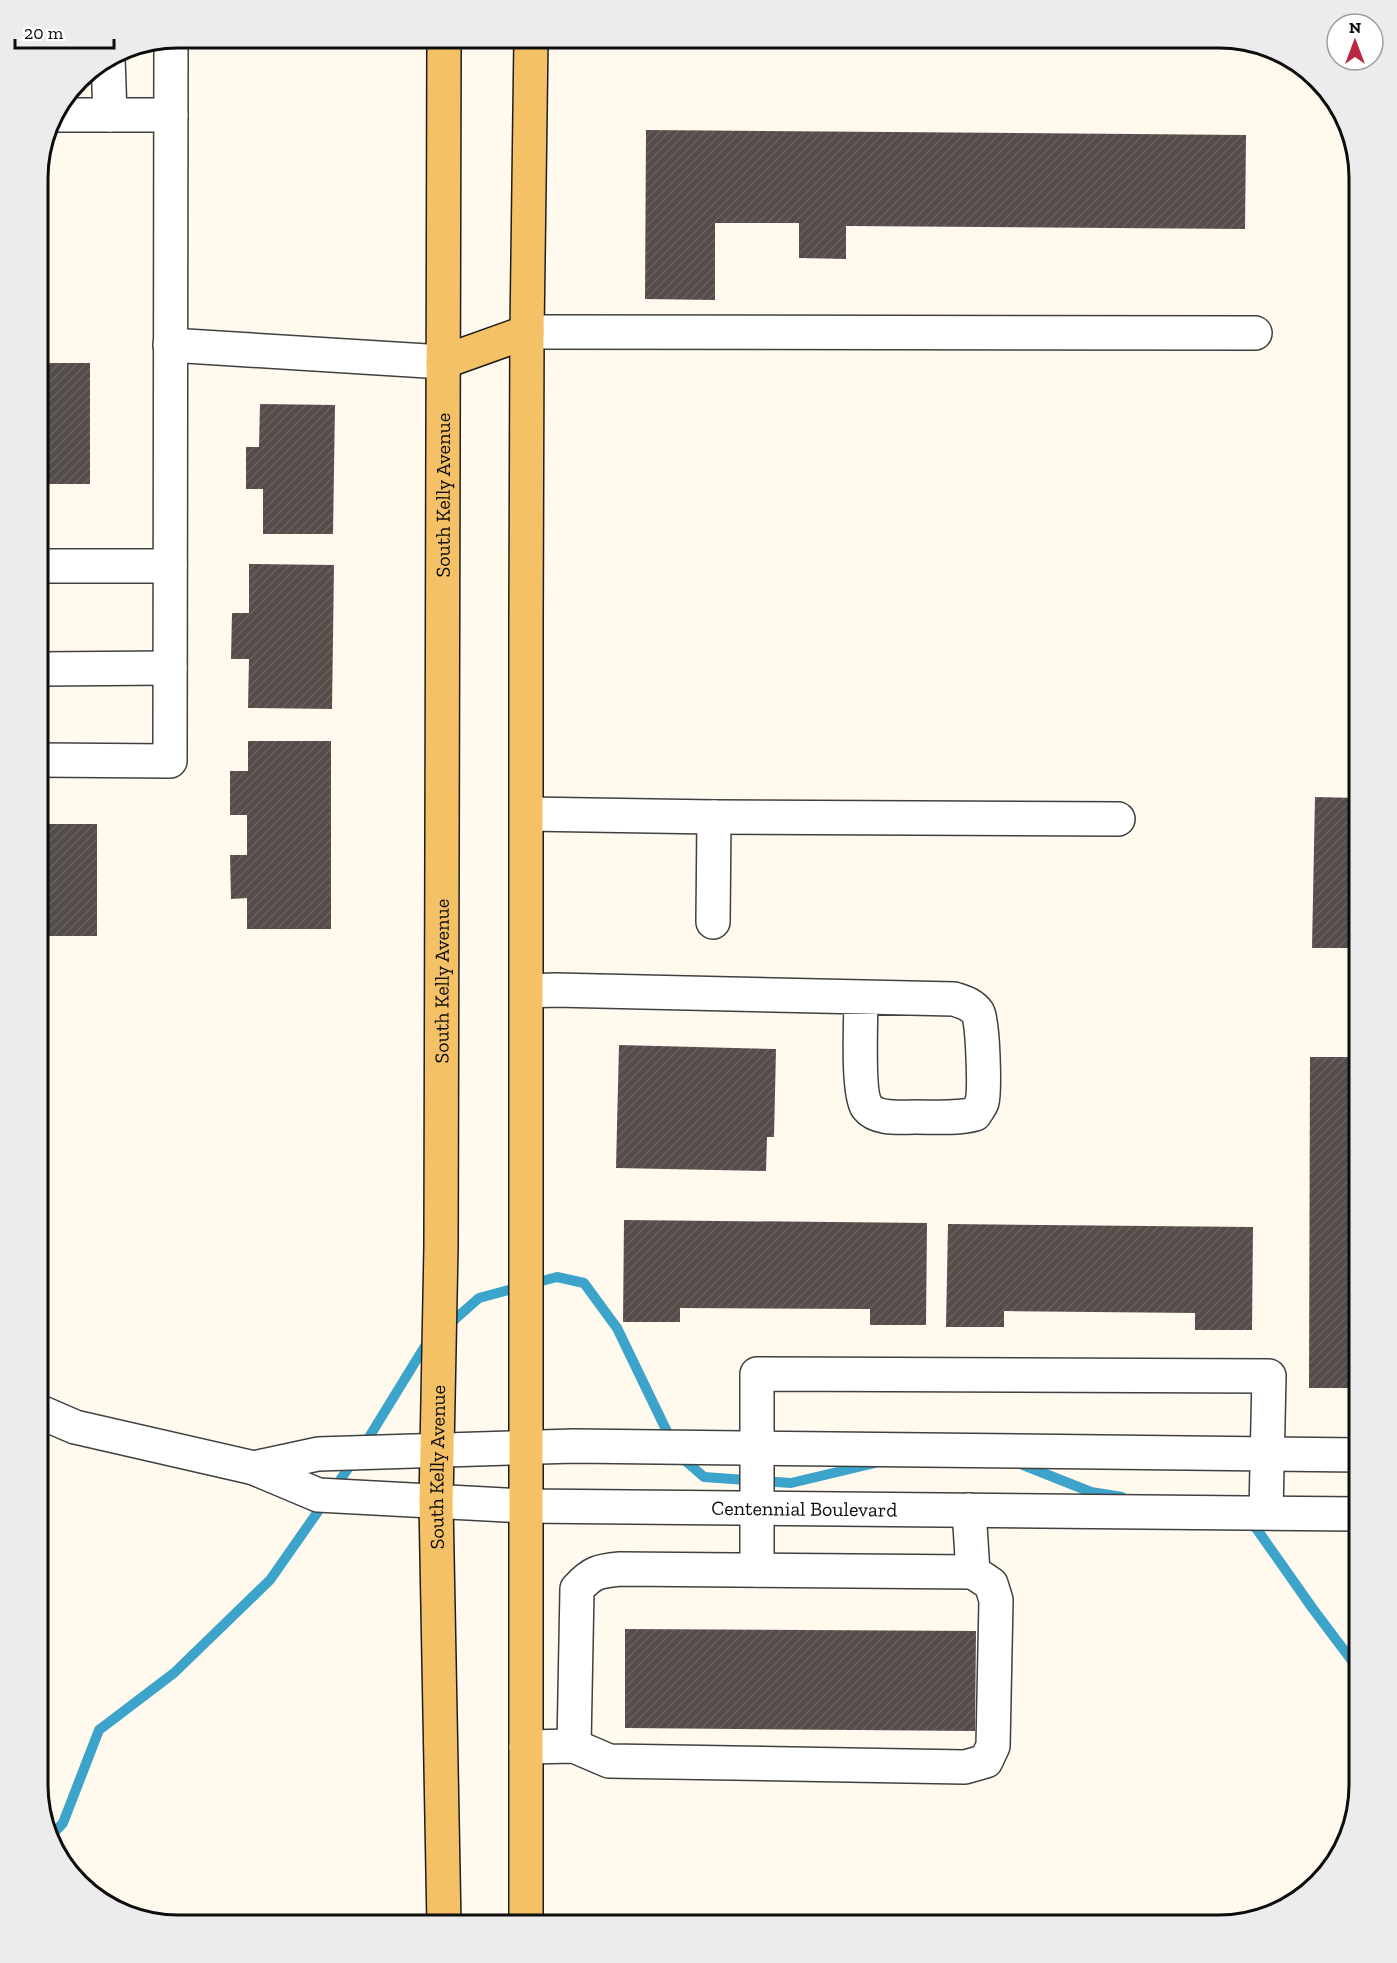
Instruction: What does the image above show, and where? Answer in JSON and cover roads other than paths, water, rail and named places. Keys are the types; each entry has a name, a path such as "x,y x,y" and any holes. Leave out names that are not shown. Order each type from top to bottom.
{"main road":[{"name":"South Kelly Avenue","path":"444,48 441,1246 436,1503 444,1915"},
{"path":"526,1915 527,332 531,48"},
{"path":"443,362 527,332"}],"street":[{"path":"48,760 170,760 171,48"},
{"path":"108,68 110,115"},
{"path":"65,115 171,115"},
{"path":"527,332 1255,333"},
{"path":"170,345 443,362"},
{"path":"48,566 170,566"},
{"path":"48,669 170,668"},
{"path":"528,814 1118,819"},
{"path":"713,922 714,817"},
{"path":"527,991 861,997 954,999 968,1003 978,1013 981,1027 983,1090 982,1102 975,1114 962,1117 889,1117 867,1107 862,1089 861,997"},
{"path":"757,1570 757,1374 1269,1376 1266,1512"},
{"name":"Centennial Boulevard","path":"48,1415 75,1427 254,1468 318,1495 525,1506 1349,1514"},
{"name":"Centennial Boulevard","path":"254,1468 318,1454 574,1446 1349,1455"},
{"path":"969,1510 973,1572"},
{"path":"526,1747 574,1746 609,1761 965,1767 986,1761 993,1746 996,1600 991,1584 973,1572 620,1569 600,1571 587,1577 577,1589 574,1746"}],"waterway":[{"path":"446,1327 479,1298 557,1277 584,1283 617,1328 672,1442"},
{"path":"363,1447 425,1346 430,1342"},
{"path":"680,1456 704,1477 791,1483 875,1463"},
{"path":"56,1830 63,1823 99,1730 174,1673 270,1580 354,1460"},
{"path":"1018,1463 1091,1492 1122,1497"},
{"path":"1245,1522 1256,1528 1349,1657"}]}
